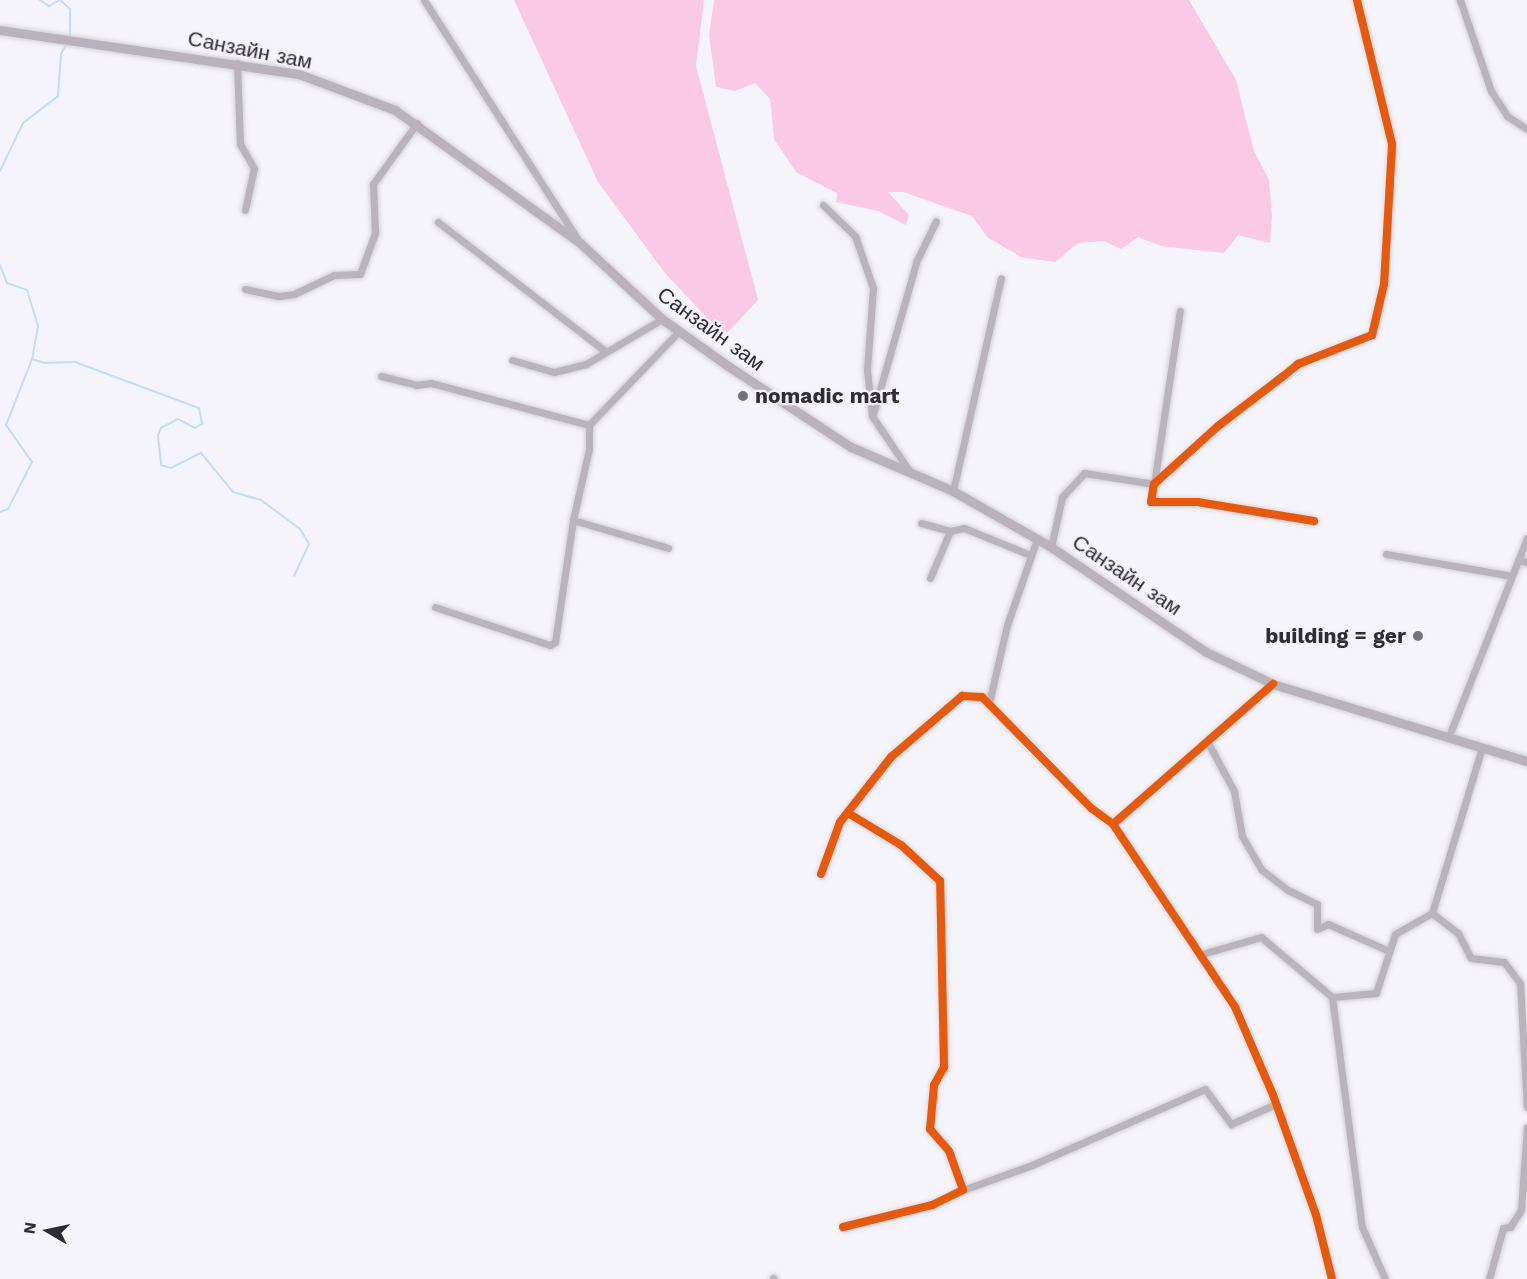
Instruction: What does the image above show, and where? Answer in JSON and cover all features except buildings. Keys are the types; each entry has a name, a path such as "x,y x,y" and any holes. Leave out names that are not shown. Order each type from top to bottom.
{"main road":[{"name":"Санзайн зам","path":"0,30 237,63 299,74 395,110 417,123 580,243 662,319 851,447 953,491 1051,546 1206,652 1273,684 1527,761"}],"street":[{"path":"424,0 580,243"},
{"path":"1154,484 1218,426 1298,364 1372,335 1384,284 1392,144 1356,0"},
{"path":"1460,0 1491,91 1507,116 1527,129"},
{"path":"237,63 240,144 254,168 245,210"},
{"path":"245,289 279,296 294,294 334,275 360,274 375,233 373,184 417,123"},
{"path":"823,205 855,236 873,288 867,370 872,416 910,472"},
{"path":"872,416 917,260 936,220"},
{"path":"438,222 606,352"},
{"path":"953,491 1001,278"},
{"path":"1180,311 1151,502 1198,502 1314,521"},
{"path":"512,360 554,372 586,364 662,319"},
{"path":"435,607 550,645 555,642 573,520 589,449 589,425 679,331"},
{"path":"381,376 416,385 431,383 589,425"},
{"path":"1051,546 1062,497 1084,473 1154,484"},
{"path":"573,520 668,548"},
{"path":"921,523 950,531 964,528 1028,554"},
{"path":"930,578 950,531"},
{"path":"989,703 1007,625 1028,554 1037,538"},
{"path":"1449,736 1527,538"},
{"path":"1386,554 1512,576"},
{"path":"1518,560 1527,562"},
{"path":"1113,824 1273,684"},
{"path":"821,873 848,813 891,757 962,696 976,695 989,703 1091,808 1113,824 1202,954 1235,1007 1276,1104 1316,1215 1332,1279"},
{"path":"1207,741 1234,791 1242,836 1262,870 1288,890 1317,904 1317,929 1328,924 1389,951"},
{"path":"1332,997 1376,993 1395,934 1432,913 1482,747"},
{"path":"848,813 902,845 940,880 944,1067 934,1085 930,1129 950,1151 963,1190"},
{"path":"1432,913 1458,933 1471,958 1504,962 1520,983 1527,1107"},
{"path":"1202,954 1261,937 1332,997 1362,1227 1385,1279"},
{"path":"843,1227 932,1205 963,1190 1032,1165 1205,1089 1231,1124 1276,1104"},
{"path":"1490,1279 1503,1228 1510,1227 1521,1210 1527,1128"}],"shaded area":[{"path":"514,0 704,0 696,66 758,300 724,336 665,273 598,182"},
{"path":"714,0 1189,0 1236,80 1254,151 1269,180 1272,217 1270,243 1238,235 1224,253 1161,246 1138,237 1121,249 1104,241 1078,243 1055,262 1021,257 987,237 972,216 903,192 888,192 909,215 906,225 878,211 836,202 837,193 796,172 774,139 770,99 755,83 735,91 716,87 709,35"}],"waterway":[{"path":"40,0 49,6 60,0 70,9 70,38"},
{"path":"0,171 23,123 58,96 61,54 67,43"},
{"path":"0,265 7,283 27,290 38,326 32,359 6,425 32,462 8,509 0,512"},
{"path":"32,359 44,363 75,362 199,408 202,424 195,428 178,419 161,428 158,435 161,465 171,468 201,453 233,492 261,500 300,529 309,544 294,576"}],"cycle path":[{"path":"1314,521 1198,502 1151,502 1154,484 1218,426 1298,364 1372,335 1384,284 1392,144 1357,0"},
{"path":"821,874 840,822 891,757 962,696 982,697 1091,808 1113,824 1273,684"},
{"path":"843,1227 932,1205 963,1190 949,1151 930,1129 934,1085 944,1067 940,881 901,845 848,813"},
{"path":"1113,824 1235,1007 1273,1095 1316,1215 1332,1279"}],"place":[{"name":"nomadic mart","path":"743,396"},
{"name":"building = ger","path":"1418,636"}]}
